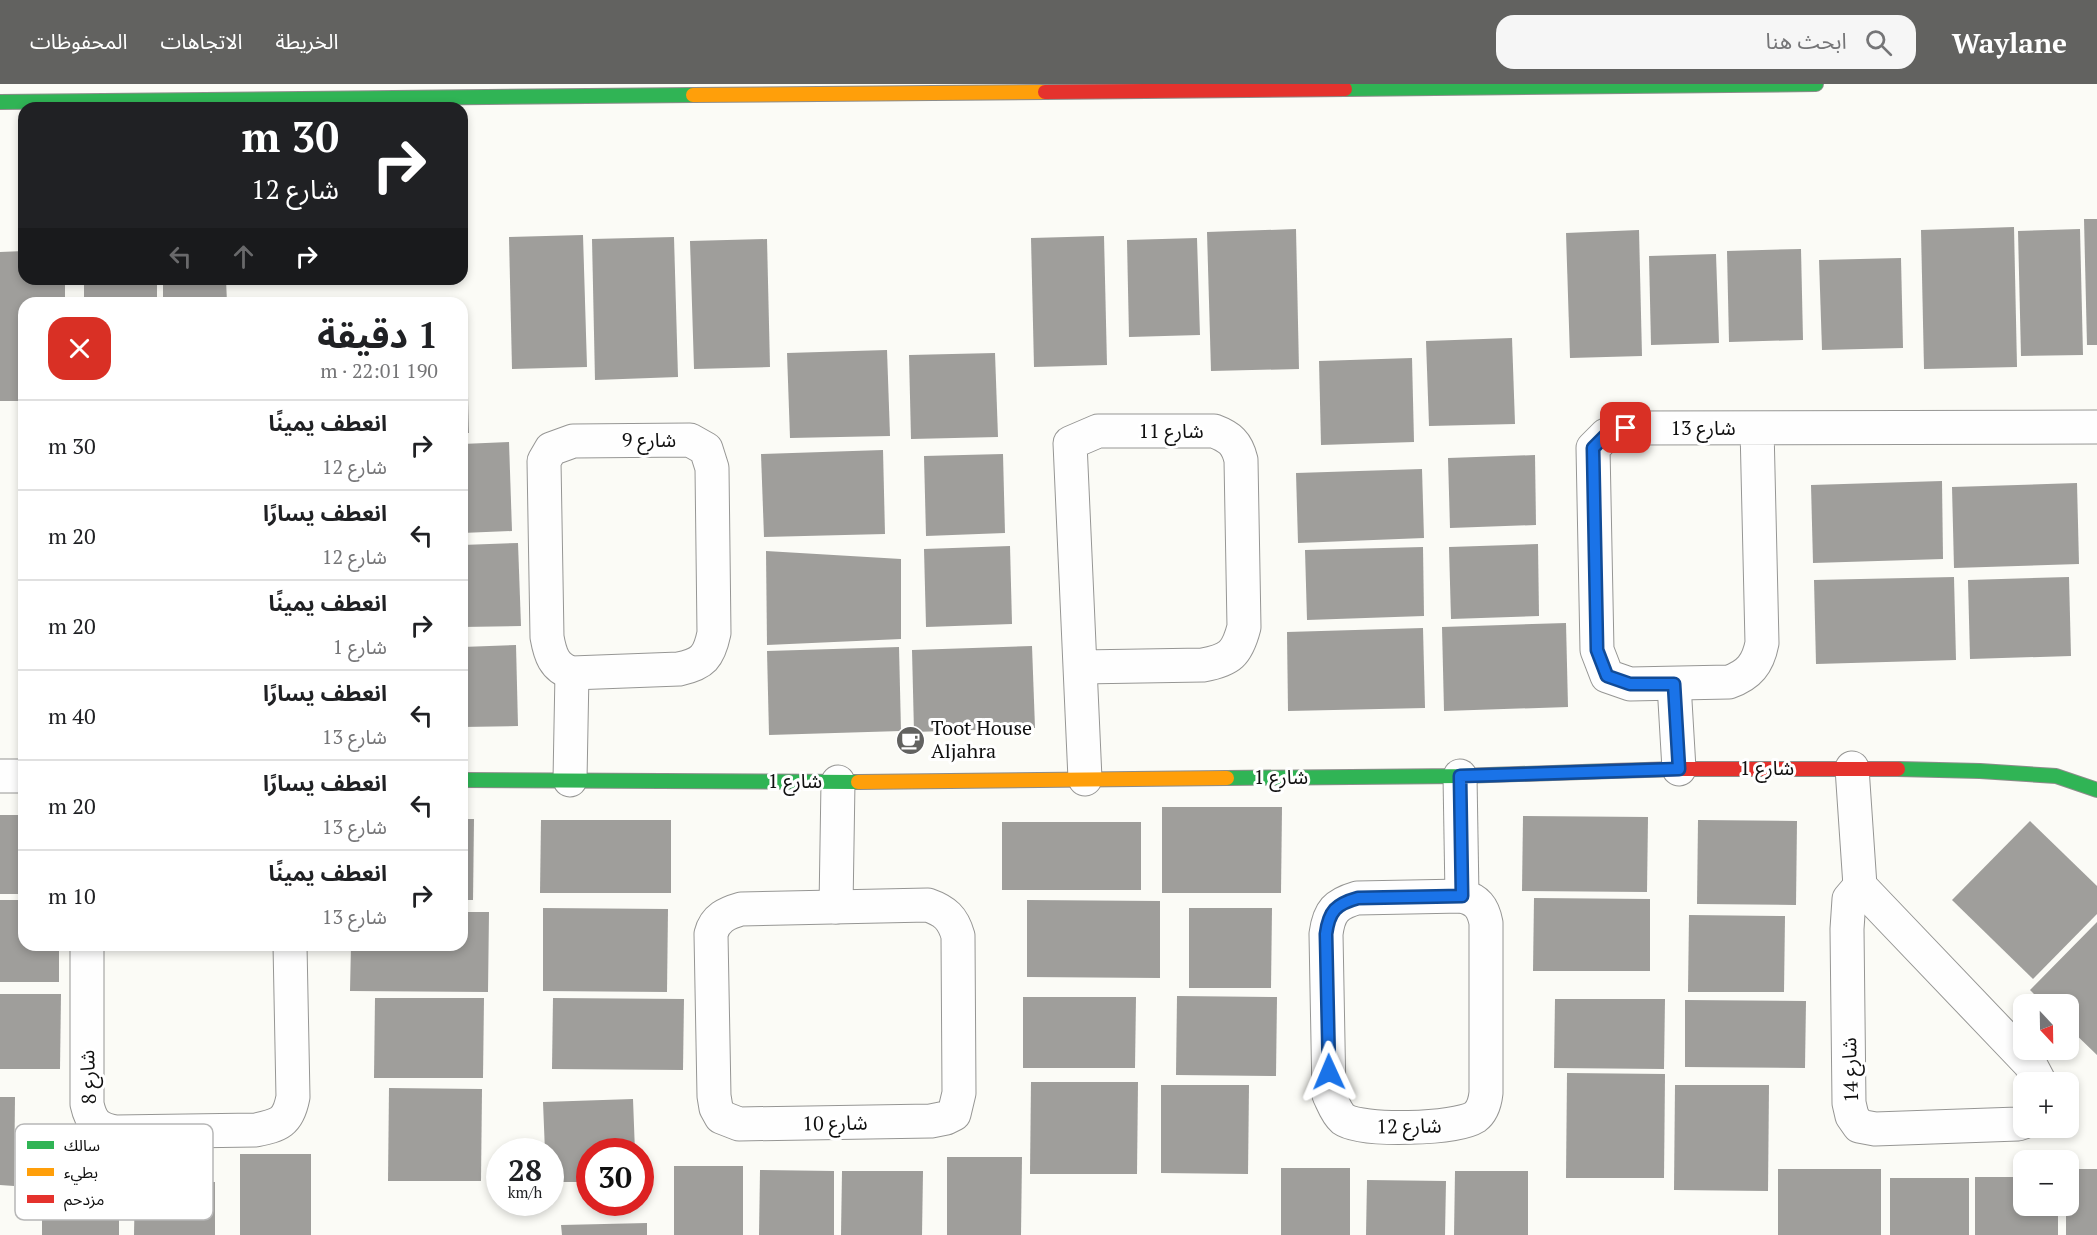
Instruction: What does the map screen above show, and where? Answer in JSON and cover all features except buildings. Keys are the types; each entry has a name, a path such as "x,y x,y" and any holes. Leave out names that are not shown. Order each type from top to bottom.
{"main road":[{"path":"0,102 449,91 1816,84"},
{"path":"38,102 66,88"},
{"name":"شارع 1","path":"468,780 838,782 1460,776 1679,769 1852,768 1980,771 2056,777 2097,790"}],"street":[{"name":"شارع 13","path":"1757,428 1762,643 1754,667 1741,677 1729,682 1630,684 1607,676 1597,650 1593,448 1606,435 1626,428 2097,427"},
{"name":"شارع 11","path":"1081,667 1203,665 1221,662 1232,655 1240,643 1244,627 1241,460 1236,443 1227,436 1214,431 1098,432 1070,443 1085,778"},
{"name":"شارع 9","path":"690,440 699,443 706,448 712,468 714,633 712,645 705,658 696,665 679,669 572,673 556,664 550,653 547,637 544,461 551,449 561,443 573,441 690,440"},
{"path":"570,780 572,673"},
{"path":"1674,684 1679,769"},
{"name":"شارع 14","path":"1852,768 1860,886 1849,899 1846,929 1849,1102 1852,1116 1859,1126 1875,1129 2013,1124"},
{"path":"0,776 18,776"},
{"path":"1460,776 1462,896"},
{"path":"836,907 838,782"},
{"path":"1860,886 2030,1064 2034,1072"},
{"name":"شارع 12","path":"1462,896 1471,898 1480,905 1486,923 1486,1093 1484,1105 1476,1116 1447,1126 1367,1127 1343,1119 1329,1095 1326,934 1332,912 1343,902 1358,898 1462,896"},
{"name":"شارع 10","path":"928,905 951,917 958,936 959,1093 954,1114 931,1121 739,1124 721,1118 714,1096 711,934 713,926 728,913 741,909 836,907 928,905"},
{"name":"شارع 8","path":"87,951 87,1104 94,1124"},
{"name":"شارع 8","path":"213,1131 256,1130 272,1126 284,1120 290,1109 293,1098 290,951"}],"traffic: fast":[{"path":"1345,89 1816,84"},
{"path":"0,102 693,95"},
{"path":"1898,769 2056,776 2097,790"},
{"path":"1227,778 1460,776 1611,771"},
{"path":"468,780 858,782"}],"traffic: slow":[{"path":"693,95 1045,92"},
{"path":"858,782 1227,778"}],"traffic: jam":[{"path":"1045,92 1345,89"},
{"path":"1611,771 1898,769"}],"place":[{"name":"Toot House Aljahra","path":"910,740"}],"route":[{"path":"1329,1072 1326,934 1332,912 1343,902 1358,898 1462,896 1460,776 1679,769 1674,684 1630,684 1607,676 1597,650 1593,448 1606,435 1626,428"}]}
